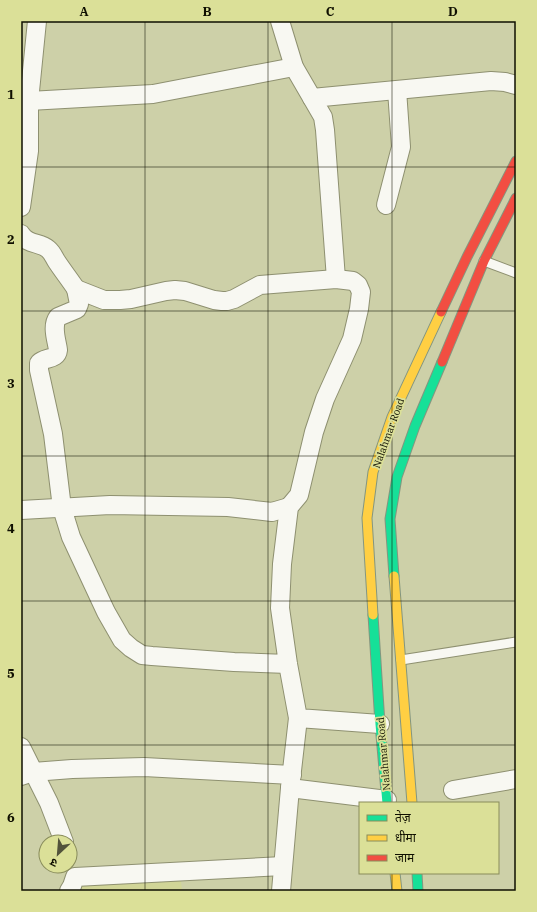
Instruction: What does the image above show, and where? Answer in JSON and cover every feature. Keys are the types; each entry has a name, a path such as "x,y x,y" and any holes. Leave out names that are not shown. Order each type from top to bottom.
{"main road":[{"name":"Nalahmar Road","path":"387,802 369,563 368,518 373,472 392,417 410,377 467,257 516,161"},
{"path":"412,802 390,519 397,476 415,426 484,261 516,198"},
{"path":"395,874 397,891"},
{"path":"417,874 418,891"}],"street":[{"path":"21,207 29,151 25,101 37,21"},
{"path":"280,21 294,67 323,117 336,279"},
{"path":"25,101 153,94 294,67"},
{"path":"312,98 491,81 505,82 516,85"},
{"path":"386,205 400,147 397,90"},
{"path":"21,234 28,242 47,248 53,254 56,261 76,289 79,304 77,309 56,319 55,327 58,354 41,361 38,366 53,434 62,508 71,537 106,612 122,640 142,655 234,662 288,664"},
{"path":"76,289 104,300 126,299 175,290 185,291 214,300 227,301 234,299 260,285 336,279 353,281 358,285 361,292 359,309 352,339 325,399 314,432 299,495 289,507 282,564 280,608 298,718 281,891"},
{"path":"21,510 126,505 228,507 272,512 289,507"},
{"path":"298,718 380,724"},
{"path":"21,747 24,752 27,774 48,803 61,834"},
{"path":"27,774 72,769 144,768 291,782 387,802"},
{"path":"453,790 516,779"},
{"path":"71,876 283,866"}],"lane":[{"path":"484,261 516,273"},
{"path":"401,660 516,642"}],"shaded area":[{"path":"181,881 182,891 81,891 82,885"}],"traffic: fast":[{"path":"394,576 390,519 397,477 415,426 442,362"},
{"path":"373,615 387,802"},
{"path":"417,874 418,891"}],"traffic: slow":[{"path":"373,615 367,518 373,472 392,417 441,312"},
{"path":"394,576 412,802"},
{"path":"395,874 397,891"}],"traffic: jam":[{"path":"441,312 516,161"},
{"path":"442,362 484,261 516,198"}]}
